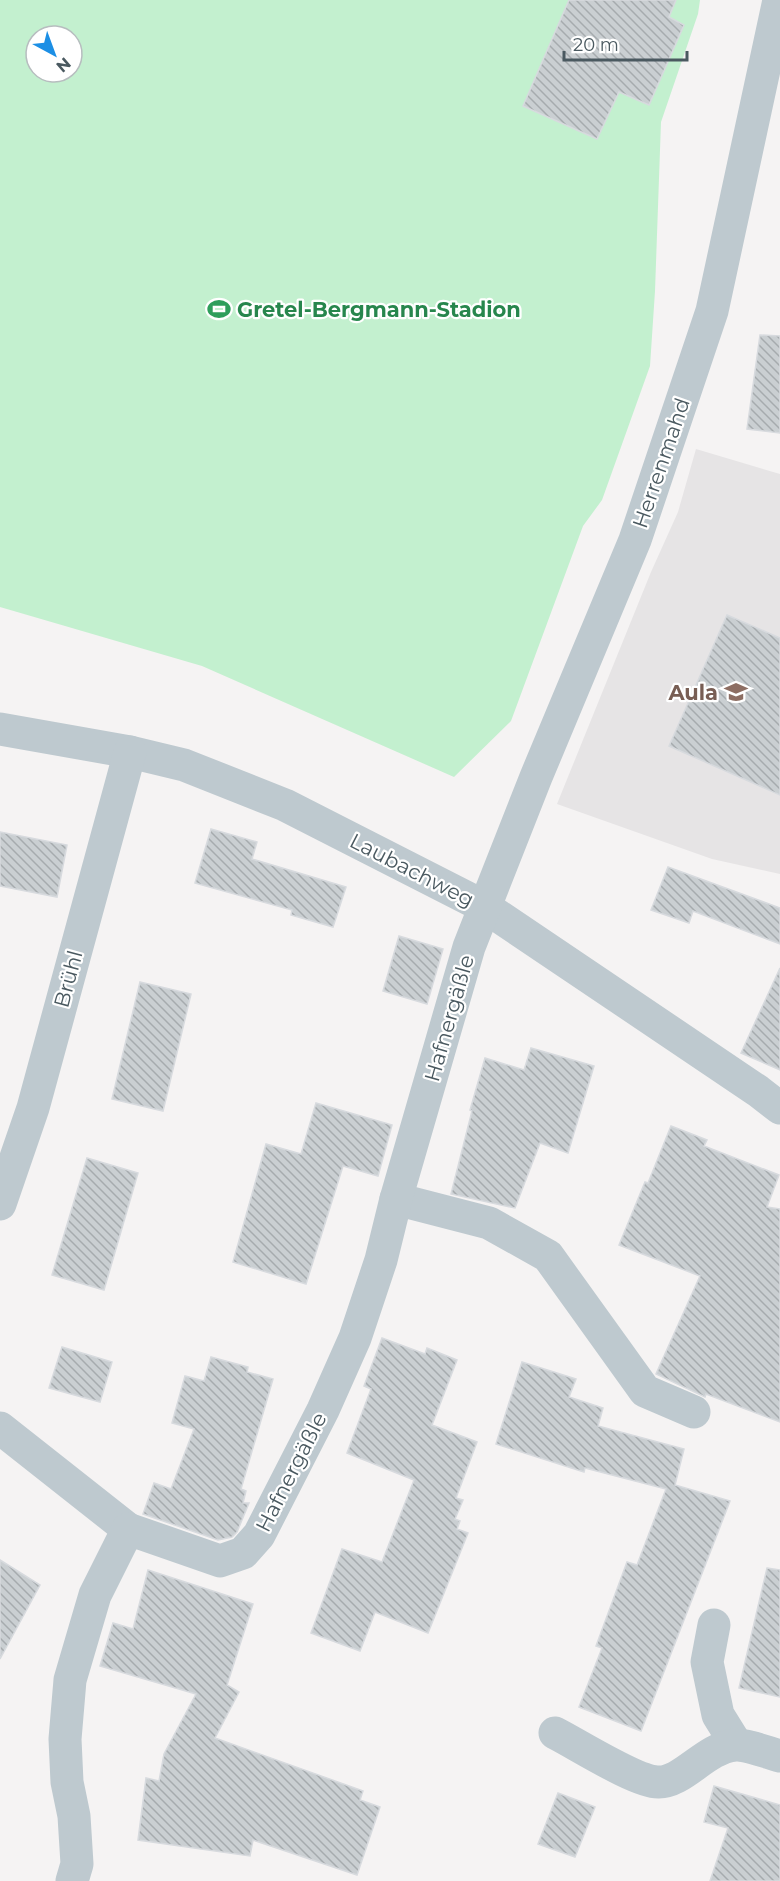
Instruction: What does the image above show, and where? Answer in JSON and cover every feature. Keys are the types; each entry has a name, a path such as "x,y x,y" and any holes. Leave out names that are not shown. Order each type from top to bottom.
{"street":[{"name":"Herrenmahd","path":"485,907 536,777 635,540 712,311 778,12"},
{"name":"Laubachweg","path":"0,729 130,752 184,765 285,805 485,907 758,1090 780,1108"},
{"name":"Brühl","path":"0,1204 33,1108 130,752"},
{"name":"Hafnergäßle","path":"0,1428 128,1529 220,1561 243,1553 259,1535 324,1410 355,1338 381,1260 396,1199 469,947 485,907"},
{"path":"396,1199 489,1223 548,1256 645,1391 694,1412"},
{"path":"72,1881 77,1864 74,1816 67,1782 65,1739 70,1680 95,1595 128,1529"},
{"path":"714,1625 706,1662 718,1715 736,1744"},
{"path":"555,1733 638,1778 656,1783 669,1782 706,1755 736,1744 780,1756"}],"shaded area":[{"path":"696,449 780,474 780,874 712,859 557,804 651,572 678,512"}],"green space":[{"path":"0,0 700,0 698,14 661,122 650,366 602,500 583,526 511,721 454,777 202,666 0,607"}],"building":[{"path":"569,0 676,0 669,17 684,25 649,105 619,92 597,139 523,106"},
{"path":"760,335 780,336 780,433 747,429"},
{"name":"Aula","path":"727,615 780,638 780,795 669,746"},
{"path":"211,829 257,842 252,859 346,887 333,927 291,915 292,910 195,883"},
{"path":"0,832 67,845 57,897 0,886"},
{"path":"668,867 780,908 780,944 693,911 689,923 651,910"},
{"path":"399,936 443,949 427,1004 383,991"},
{"path":"780,968 780,1070 741,1053"},
{"path":"140,982 191,994 163,1111 112,1099"},
{"path":"531,1048 594,1066 568,1153 540,1143 515,1208 451,1194 472,1111 470,1110 485,1058 524,1070"},
{"path":"316,1103 392,1125 378,1176 343,1166 306,1284 233,1262 266,1144 301,1154"},
{"path":"671,1126 707,1140 704,1146 779,1175 767,1207 780,1209 780,1422 706,1394 705,1397 656,1374 700,1276 619,1245"},
{"path":"87,1158 138,1173 104,1290 52,1275"},
{"path":"382,1338 425,1354 427,1348 457,1360 432,1425 477,1442 456,1498 463,1500 455,1519 460,1521 457,1529 468,1533 428,1633 375,1612 360,1651 311,1633 342,1549 382,1562 414,1480 347,1453 371,1389 364,1386"},
{"path":"62,1347 112,1362 100,1402 49,1388"},
{"path":"211,1357 248,1367 247,1372 273,1379 241,1489 246,1491 243,1503 249,1503 237,1532 232,1537 218,1540 143,1514 154,1483 171,1489 194,1429 172,1423 185,1376 204,1381"},
{"path":"522,1362 576,1379 569,1397 603,1408 598,1426 684,1449 675,1485 730,1501 641,1731 579,1707 602,1648 596,1646 627,1562 637,1565 666,1489 585,1468 584,1472 496,1444"},
{"path":"0,1560 40,1585 0,1659"},
{"path":"767,1568 780,1570 780,1697 739,1688"},
{"path":"148,1570 253,1604 227,1685 239,1692 215,1738 363,1791 360,1800 380,1807 357,1875 253,1840 250,1856 138,1840 146,1778 159,1781 164,1754 196,1694 100,1666 113,1623 133,1629"},
{"path":"714,1786 780,1805 780,1881 710,1881 728,1828 704,1822"},
{"path":"558,1793 595,1807 575,1857 538,1844"}],"place":[{"name":"Gretel-Bergmann-Stadion","path":"219,309"},
{"name":"Aula","path":"736,692"}]}
